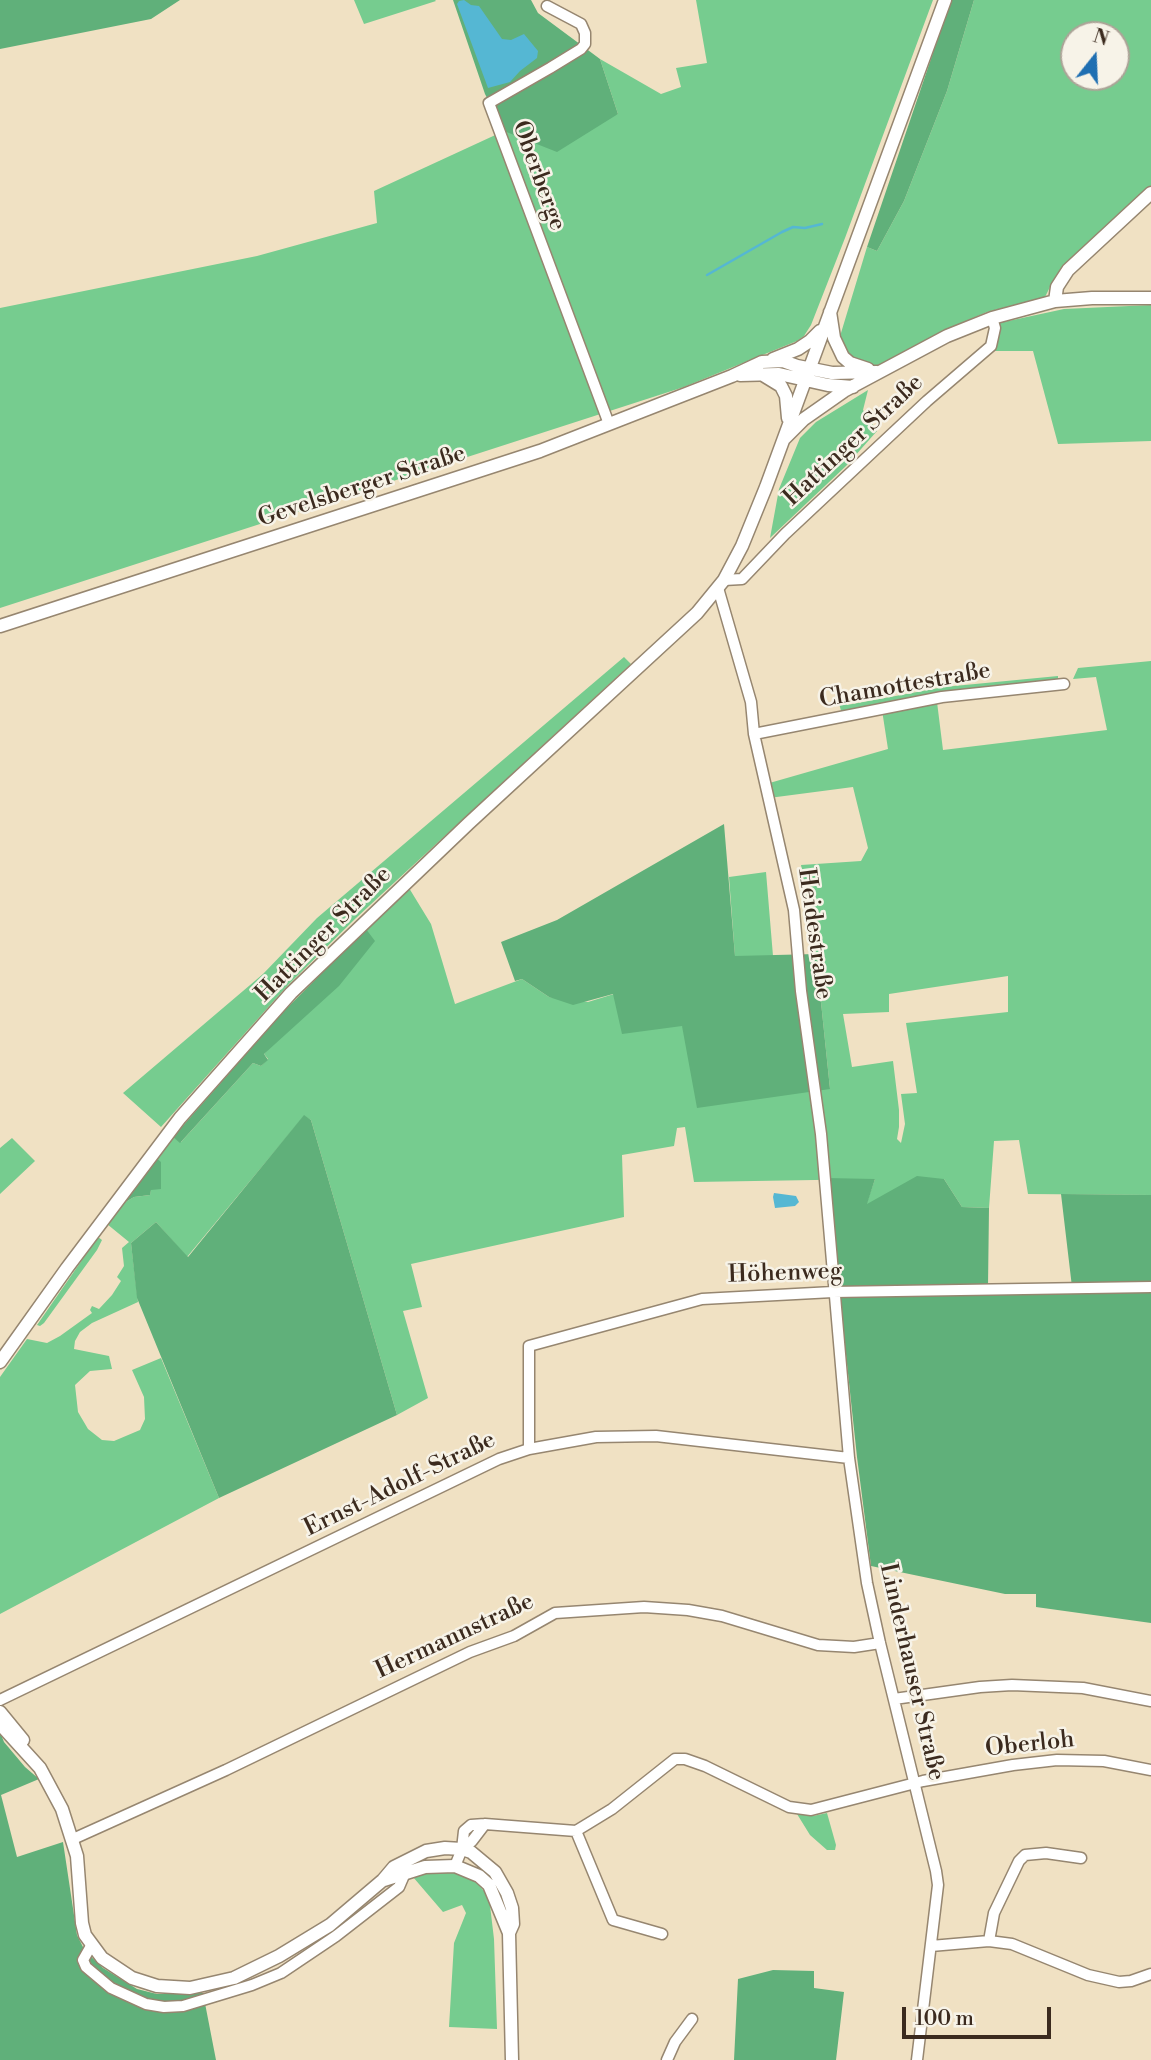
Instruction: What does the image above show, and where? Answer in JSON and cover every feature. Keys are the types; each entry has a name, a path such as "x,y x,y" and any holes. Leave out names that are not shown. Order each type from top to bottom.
{"main road":[{"name":"Hattinger Straße","path":"0,1362 180,1118 291,993 458,832 697,613 721,584 742,546 757,509 945,0"},
{"path":"1055,301 1057,287 1068,270 1151,193"},
{"name":"Gevelsberger Straße","path":"782,441 804,419 853,387 947,336 992,318 1055,301 1091,298 1151,299"},
{"name":"Hattinger Straße","path":"830,312 834,338 843,357 860,368 883,370"},
{"path":"772,360 810,341 825,326"},
{"name":"Gevelsberger Straße","path":"0,626 468,475 609,424 772,360 828,385 853,387"},
{"name":"Gevelsberger Straße","path":"732,376 759,373 847,374 883,370"},
{"path":"759,373 781,386 786,396 788,423"},
{"path":"0,1712 26,1743 28,1753"},
{"path":"0,1724 19,1747 28,1753 53,1788 73,1839 80,1879 82,1923 91,1946 118,1970 142,1982 174,1988 207,1985 258,1967 330,1925 383,1880 394,1867 426,1852 445,1848 462,1849 484,1861 501,1880 512,1908 513,1924 509,1933"},
{"path":"383,1880 425,1867 455,1866 479,1876 489,1885 509,1933 512,2060"}],"street":[{"name":"Oberberge","path":"547,6 581,24 585,33 585,44 581,49 489,103 609,424"},
{"name":"Hattinger Straße","path":"721,584 742,579 777,542 906,420 990,346 995,328 992,318"},
{"name":"Heidestraße","path":"721,584 751,702 754,734 794,910 801,991 821,1134 834,1292"},
{"name":"Chamottestraße","path":"754,734 942,697 1064,684"},
{"name":"Höhenweg","path":"529,1448 529,1346 702,1298 834,1292 1151,1287"},
{"name":"Linderhauser Straße","path":"834,1292 849,1458 867,1583 938,1885 917,2060"},
{"name":"Ernst-Adolf-Straße","path":"0,1700 504,1457 529,1448 596,1437 656,1436 849,1458"},
{"name":"Hermannstraße","path":"73,1839 226,1770 470,1652 514,1636 555,1613 644,1607 688,1609 736,1620 818,1645 855,1647 880,1643"},
{"path":"894,1699 980,1687 1031,1685 1083,1688 1151,1701"},
{"name":"Oberloh","path":"576,1831 612,1809 675,1759 685,1759 705,1766 800,1810 811,1810 1013,1765 1057,1760 1104,1760 1151,1770"},
{"path":"455,1866 462,1849 464,1831 471,1825 576,1831 613,1920 662,1934"},
{"path":"989,1941 994,1913 1019,1861 1026,1855 1046,1853 1081,1858"},
{"path":"91,1946 83,1961 86,1967 111,1988 146,2004 183,2006 252,1985 281,1973 337,1936 399,1887 405,1872"},
{"path":"931,1946 989,1941 1012,1944 1088,1975 1105,1979 1131,1981 1151,1974"},
{"path":"667,2060 675,2042 692,2019"}],"green space":[{"path":"0,0 180,0 151,19 0,49"},
{"path":"354,0 435,0 436,1 364,24"},
{"path":"453,0 531,0 538,13 600,59 618,114 557,152 504,131 485,94"},
{"path":"696,0 933,0 845,238 811,325 804,336 684,387 0,608 0,308 257,256 377,223 374,191 504,131 618,114 600,59 661,94 681,87 676,68 707,63"},
{"path":"951,0 974,0 947,91 904,201 877,251 867,247"},
{"path":"974,0 1151,0 1151,188 1053,281 1045,297 987,312 947,329 902,355 878,365 865,365 849,357 840,343 841,333 867,247 877,251 904,201 947,91"},
{"path":"1151,305 1151,441 1058,444 1033,351 995,351 992,347 999,323 1064,309"},
{"path":"868,390 863,410 877,431 846,466 770,538 779,489 800,438 816,422"},
{"path":"624,657 631,664 356,918 289,984 161,1127 123,1093 263,974 317,918"},
{"path":"1151,661 1151,1195 1028,1194 1019,1140 994,1141 989,1208 962,1207 944,1179 866,1205 875,1179 694,1182 685,1127 677,1128 674,1146 622,1155 624,1217 411,1264 422,1307 403,1311 428,1398 397,1415 311,1120 304,1116 187,1257 156,1222 131,1243 138,1302 92,1323 80,1332 75,1341 74,1349 109,1356 112,1369 90,1371 75,1385 78,1412 88,1429 102,1440 114,1441 140,1430 145,1419 144,1397 132,1370 161,1358 219,1498 0,1614 0,1377 27,1339 47,1343 92,1313 92,1306 99,1309 112,1295 121,1281 117,1277 124,1266 122,1248 129,1242 107,1224 124,1203 134,1197 150,1195 155,1157 173,1137 181,1142 253,1063 261,1066 268,1059 264,1054 366,929 409,888 431,924 455,1004 522,979 549,997 588,1002 614,994 830,1089 816,954 801,865 861,861 868,848 853,787 769,798 766,784 888,749 882,710 937,702 943,750 1107,730 1096,677 1073,679 1078,668","holes":["1008,976 1008,1012 906,1023 917,1093 901,1094 905,1124 901,1143 897,1139 899,1110 893,1061 852,1067 843,1014 889,1012 889,994"]},
{"path":"1058,676 1058,681 842,714 838,700 845,698 847,705 944,687"},
{"path":"724,824 735,956 816,954 830,1089 697,1108 682,1026 622,1034 613,994 573,1005 549,997 522,979 515,981 501,942 557,920"},
{"path":"766,872 773,956 735,957 729,877"},
{"path":"366,929 375,941 339,986 264,1054 268,1060 261,1066 253,1063 180,1143 173,1137 283,1012"},
{"path":"304,1115 311,1120 397,1415 219,1498 137,1298 131,1243 156,1222 188,1257"},
{"path":"12,1138 35,1161 0,1194 0,1148"},
{"path":"155,1157 161,1162 161,1189 151,1190 150,1195 134,1197 124,1203"},
{"path":"917,1176 944,1179 962,1207 989,1208 988,1286 1072,1287 1061,1194 1151,1195 1151,1623 1036,1607 1036,1594 1005,1594 871,1566 827,1178 875,1179 867,1204"},
{"path":"98,1237 102,1240 97,1250 44,1323 37,1325"},
{"path":"0,1732 4,1742 39,1779 1,1795 17,1857 63,1842 77,1935 85,1951 103,1968 137,1989 157,1994 203,1993 216,2060 0,2060"},
{"path":"827,1813 835,1850 827,1850 810,1835 797,1814 813,1816"},
{"path":"435,1870 452,1870 466,1875 489,1897 494,1939 497,2029 449,2027 454,1943 466,1913 462,1905 443,1912 413,1877"},
{"path":"773,1970 814,1971 814,1988 844,1992 836,2060 734,2060 738,1979"}],"water":[{"path":"464,0 479,6 502,39 511,40 524,34 538,51 537,58 510,82 488,88 457,4"},
{"path":"774,1193 796,1196 799,1202 795,1206 775,1208"}],"waterway":[{"path":"707,275 793,227 805,228 822,224"}]}
